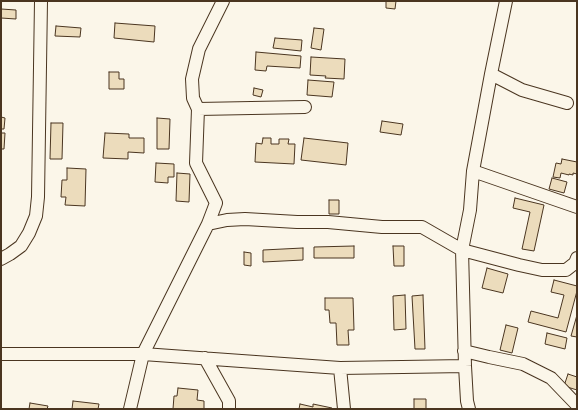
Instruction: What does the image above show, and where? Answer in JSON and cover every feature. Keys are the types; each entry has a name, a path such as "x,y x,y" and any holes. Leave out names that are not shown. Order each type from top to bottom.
{"street":[{"path":"1,259 21,246 29,233 36,216 38,197 41,1"},
{"path":"130,409 143,354 208,224 216,203 196,163 198,109 193,98 192,79 198,49 223,1"},
{"path":"469,409 466,401 462,250 470,210 473,171 506,1"},
{"path":"491,74 522,90 567,103"},
{"path":"198,109 305,106"},
{"path":"473,171 577,207"},
{"path":"208,224 227,220 245,220 328,222 382,227 422,227 462,250 542,270 566,270 575,263 577,258"},
{"path":"464,351 523,364 551,378 577,405"},
{"path":"1,354 143,354 340,368 465,366"},
{"path":"205,358 229,401 229,409"},
{"path":"340,368 344,409"}],"building":[{"path":"386,1 396,1 395,9 386,8"},
{"path":"1,9 16,10 16,19 1,18"},
{"path":"115,23 155,26 154,42 114,38"},
{"path":"56,26 81,28 80,37 55,36"},
{"path":"314,28 324,29 321,50 311,48"},
{"path":"275,38 302,40 301,51 273,48"},
{"path":"256,52 301,56 300,68 267,66 266,71 255,70"},
{"path":"311,57 345,59 344,79 325,78 326,76 310,75"},
{"path":"109,72 119,72 119,79 124,79 124,89 109,89"},
{"path":"308,80 334,82 332,97 307,95"},
{"path":"254,88 263,90 261,97 253,95"},
{"path":"1,117 5,118 4,129 1,129"},
{"path":"157,118 170,119 169,149 157,149"},
{"path":"382,121 403,124 401,135 380,132"},
{"path":"51,123 63,123 62,159 50,159"},
{"path":"1,133 5,133 4,149 1,149"},
{"path":"105,133 129,134 129,138 144,138 144,153 128,152 128,159 103,158"},
{"path":"263,138 271,138 271,144 279,144 279,139 289,139 288,144 295,144 294,164 255,162 256,143 262,144"},
{"path":"304,138 348,143 346,165 301,160"},
{"path":"562,159 577,162 577,174 573,173 573,175 569,175 561,173 560,178 553,177 556,163 561,164"},
{"path":"156,163 174,164 174,177 168,177 168,183 155,182"},
{"path":"67,168 86,169 85,206 65,205 66,197 61,197 62,180 67,180"},
{"path":"177,173 190,174 189,202 176,201"},
{"path":"552,178 567,182 564,193 549,189"},
{"path":"515,198 544,205 534,251 522,249 530,212 513,208"},
{"path":"329,200 339,200 339,214 329,214"},
{"path":"354,246 354,258 314,258 314,247"},
{"path":"393,246 404,246 404,266 394,266"},
{"path":"303,248 303,260 263,262 263,250"},
{"path":"244,252 251,253 251,266 244,265"},
{"path":"487,268 508,274 503,293 482,288"},
{"path":"554,280 577,286 566,332 528,322 531,311 558,318 564,295 551,292"},
{"path":"405,295 406,329 394,330 393,296"},
{"path":"423,295 425,349 415,349 412,296"},
{"path":"325,298 353,298 354,330 348,330 349,345 337,345 336,323 330,323 329,310 325,310"},
{"path":"577,315 577,337 571,336"},
{"path":"506,325 518,328 512,353 500,350"},
{"path":"547,333 567,338 565,349 545,344"},
{"path":"568,374 577,377 577,390 564,386"},
{"path":"178,388 198,390 197,400 204,401 204,409 173,409 174,396 177,396"},
{"path":"414,399 426,399 426,409 414,409"},
{"path":"73,401 99,404 98,409 72,409"},
{"path":"30,403 48,406 47,409 29,409"},
{"path":"300,404 313,407 313,404 332,409 299,409"}]}
